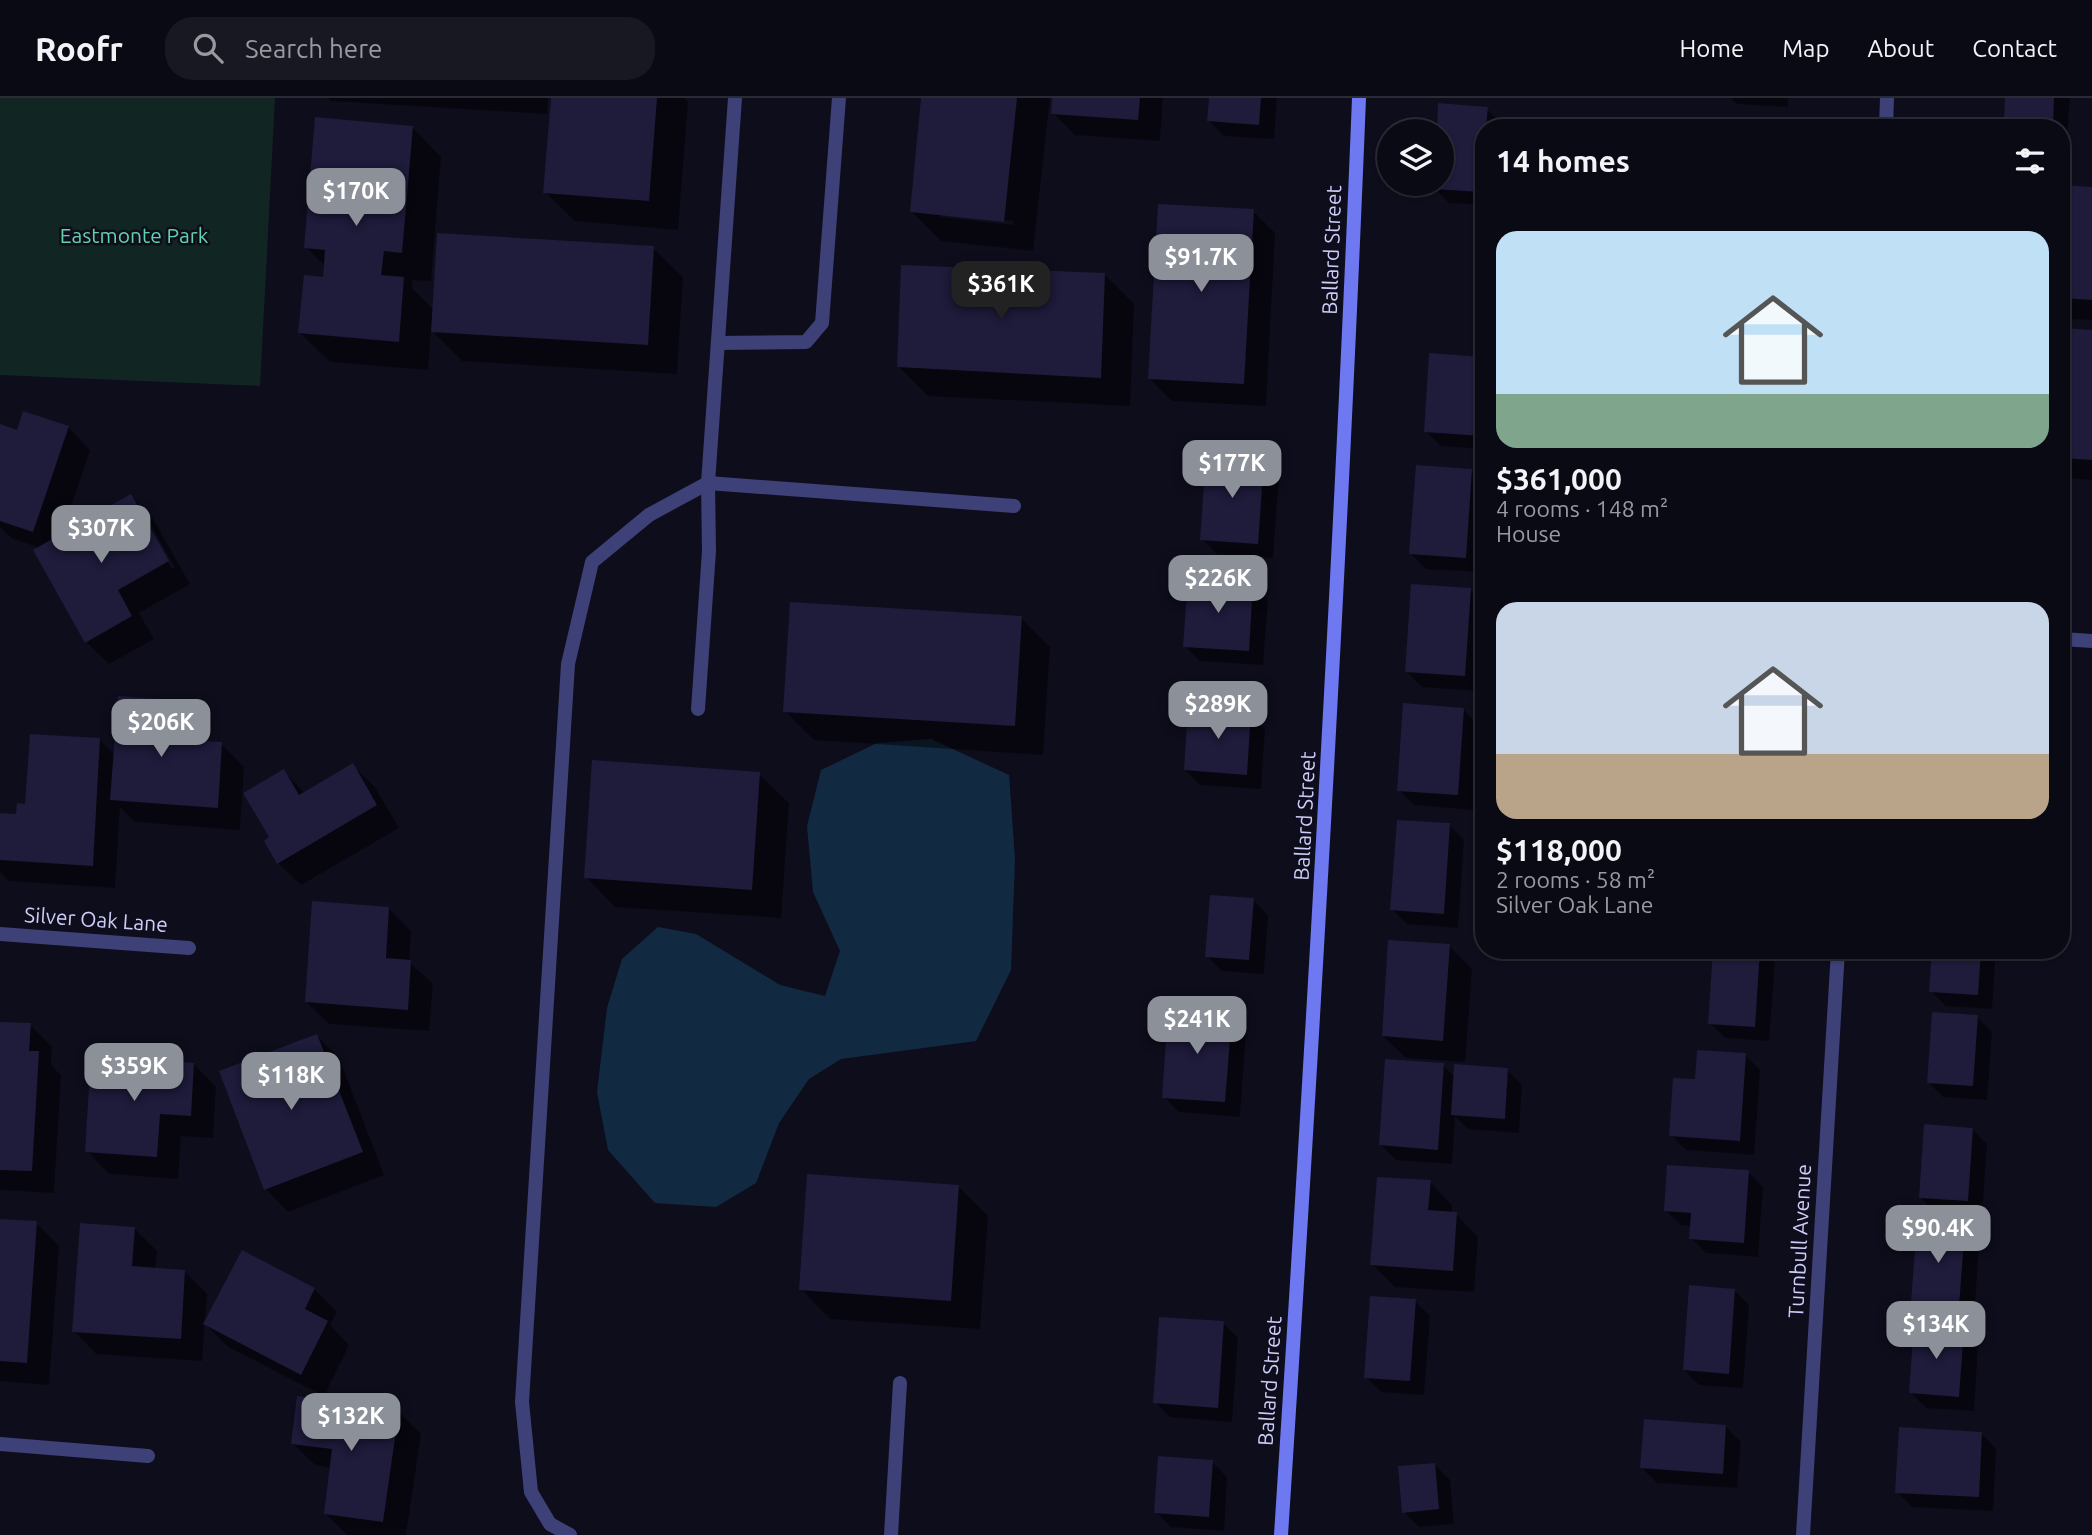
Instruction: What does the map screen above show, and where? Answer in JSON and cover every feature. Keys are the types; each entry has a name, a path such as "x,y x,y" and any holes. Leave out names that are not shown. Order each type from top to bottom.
{"street":[{"path":"698,709 709,551 708,483 735,98"},
{"path":"718,343 806,342 822,323 839,98"},
{"name":"Ballard Street","path":"1281,1535 1319,946 1346,442 1359,98"},
{"path":"1886,119 1887,98"},
{"path":"570,1535 550,1524 531,1492 522,1402 568,664 592,562 649,515 708,483 1014,506"},
{"path":"2070,640 2092,641"},
{"name":"Silver Oak Lane","path":"0,934 189,948"},
{"name":"Turnbull Avenue","path":"1803,1535 1837,959"},
{"path":"891,1535 900,1383"},
{"path":"0,1444 148,1456"}],"green space":[{"name":"Eastmonte Park","path":"0,98 275,98 260,386 0,375"}],"water":[{"path":"931,739 1009,775 1015,859 1011,970 976,1041 841,1059 809,1079 779,1123 756,1183 716,1207 655,1203 608,1150 597,1092 607,1008 622,959 658,927 696,934 780,985 825,996 840,951 813,892 807,826 821,770 877,743"}],"building":[{"path":"551,98 657,98 649,201 543,193"},
{"path":"921,98 1017,98 1004,222 910,212"},
{"path":"1052,98 1140,98 1138,120 1051,114"},
{"path":"1209,98 1261,98 1259,125 1207,121"},
{"path":"2005,98 2054,98 2053,119 2004,119"},
{"path":"1438,103 1488,107 1487,119 1475,119 1475,192 1454,190 1454,119 1437,119"},
{"path":"315,117 413,126 402,253 384,251 381,275 404,277 399,342 298,333 304,275 323,277 325,250 304,248"},
{"path":"2070,186 2092,187 2092,300 2070,299"},
{"path":"1158,204 1254,209 1244,384 1148,379"},
{"path":"437,233 654,246 648,345 431,332"},
{"path":"901,265 1105,273 1101,378 897,367"},
{"path":"2070,329 2092,330 2092,460 2070,459"},
{"path":"1429,353 1475,356 1475,435 1424,432"},
{"path":"23,411 69,426 33,532 0,521 0,424 17,430"},
{"path":"1206,455 1264,459 1258,544 1200,540"},
{"path":"1416,465 1472,469 1466,558 1409,554"},
{"path":"131,494 169,561 118,590 132,616 85,643 33,550"},
{"path":"1188,579 1253,583 1249,651 1183,647"},
{"path":"1411,584 1471,588 1465,676 1405,672"},
{"path":"790,602 1022,616 1015,726 783,712"},
{"path":"118,696 171,700 168,739 222,742 218,808 110,800"},
{"path":"1403,703 1464,708 1458,795 1397,791"},
{"path":"1188,708 1251,712 1247,775 1184,770"},
{"path":"30,734 100,738 93,866 0,860 0,813 16,814 17,803 25,804"},
{"path":"592,760 760,772 752,890 584,878"},
{"path":"353,763 377,805 277,864 264,841 269,837 243,793 284,769 299,795"},
{"path":"1397,820 1450,823 1444,914 1390,910"},
{"path":"1210,895 1254,898 1249,960 1205,957"},
{"path":"312,901 389,907 386,958 411,960 408,1010 305,1002"},
{"path":"1388,940 1450,944 1443,1041 1382,1036"},
{"path":"1712,959 1759,959 1755,1027 1708,1024"},
{"path":"1931,959 1980,959 1978,995 1929,992"},
{"path":"1168,1010 1232,1014 1225,1102 1162,1098"},
{"path":"1932,1012 1978,1015 1973,1086 1927,1083"},
{"path":"0,1022 31,1023 29,1051 39,1051 32,1171 0,1170"},
{"path":"317,1034 363,1152 264,1190 219,1071"},
{"path":"1697,1050 1746,1053 1740,1141 1669,1136 1673,1078 1695,1079"},
{"path":"91,1055 194,1063 191,1116 160,1114 157,1157 85,1152"},
{"path":"1385,1059 1444,1063 1438,1150 1379,1145"},
{"path":"1454,1064 1508,1068 1505,1119 1451,1115"},
{"path":"1924,1124 1973,1128 1968,1201 1919,1198"},
{"path":"1667,1165 1749,1170 1744,1243 1689,1239 1691,1213 1664,1211"},
{"path":"807,1174 959,1185 951,1301 799,1290"},
{"path":"1377,1177 1431,1180 1428,1210 1457,1212 1453,1271 1370,1265"},
{"path":"0,1219 37,1221 27,1363 0,1361"},
{"path":"80,1223 135,1227 132,1266 185,1270 181,1339 72,1332"},
{"path":"1917,1223 1965,1227 1959,1306 1911,1303"},
{"path":"242,1250 315,1288 305,1309 328,1321 301,1375 203,1324"},
{"path":"1689,1285 1735,1289 1729,1374 1683,1370"},
{"path":"1370,1296 1416,1299 1410,1381 1364,1378"},
{"path":"1159,1317 1224,1321 1218,1408 1153,1403"},
{"path":"1914,1324 1964,1328 1959,1397 1909,1393"},
{"path":"297,1396 399,1410 383,1522 324,1514 332,1449 291,1444"},
{"path":"1644,1419 1726,1425 1723,1474 1640,1468"},
{"path":"1899,1427 1982,1432 1979,1497 1895,1493"},
{"path":"1158,1456 1213,1460 1209,1517 1154,1513"},
{"path":"1435,1463 1439,1509 1402,1513 1398,1466"}]}
